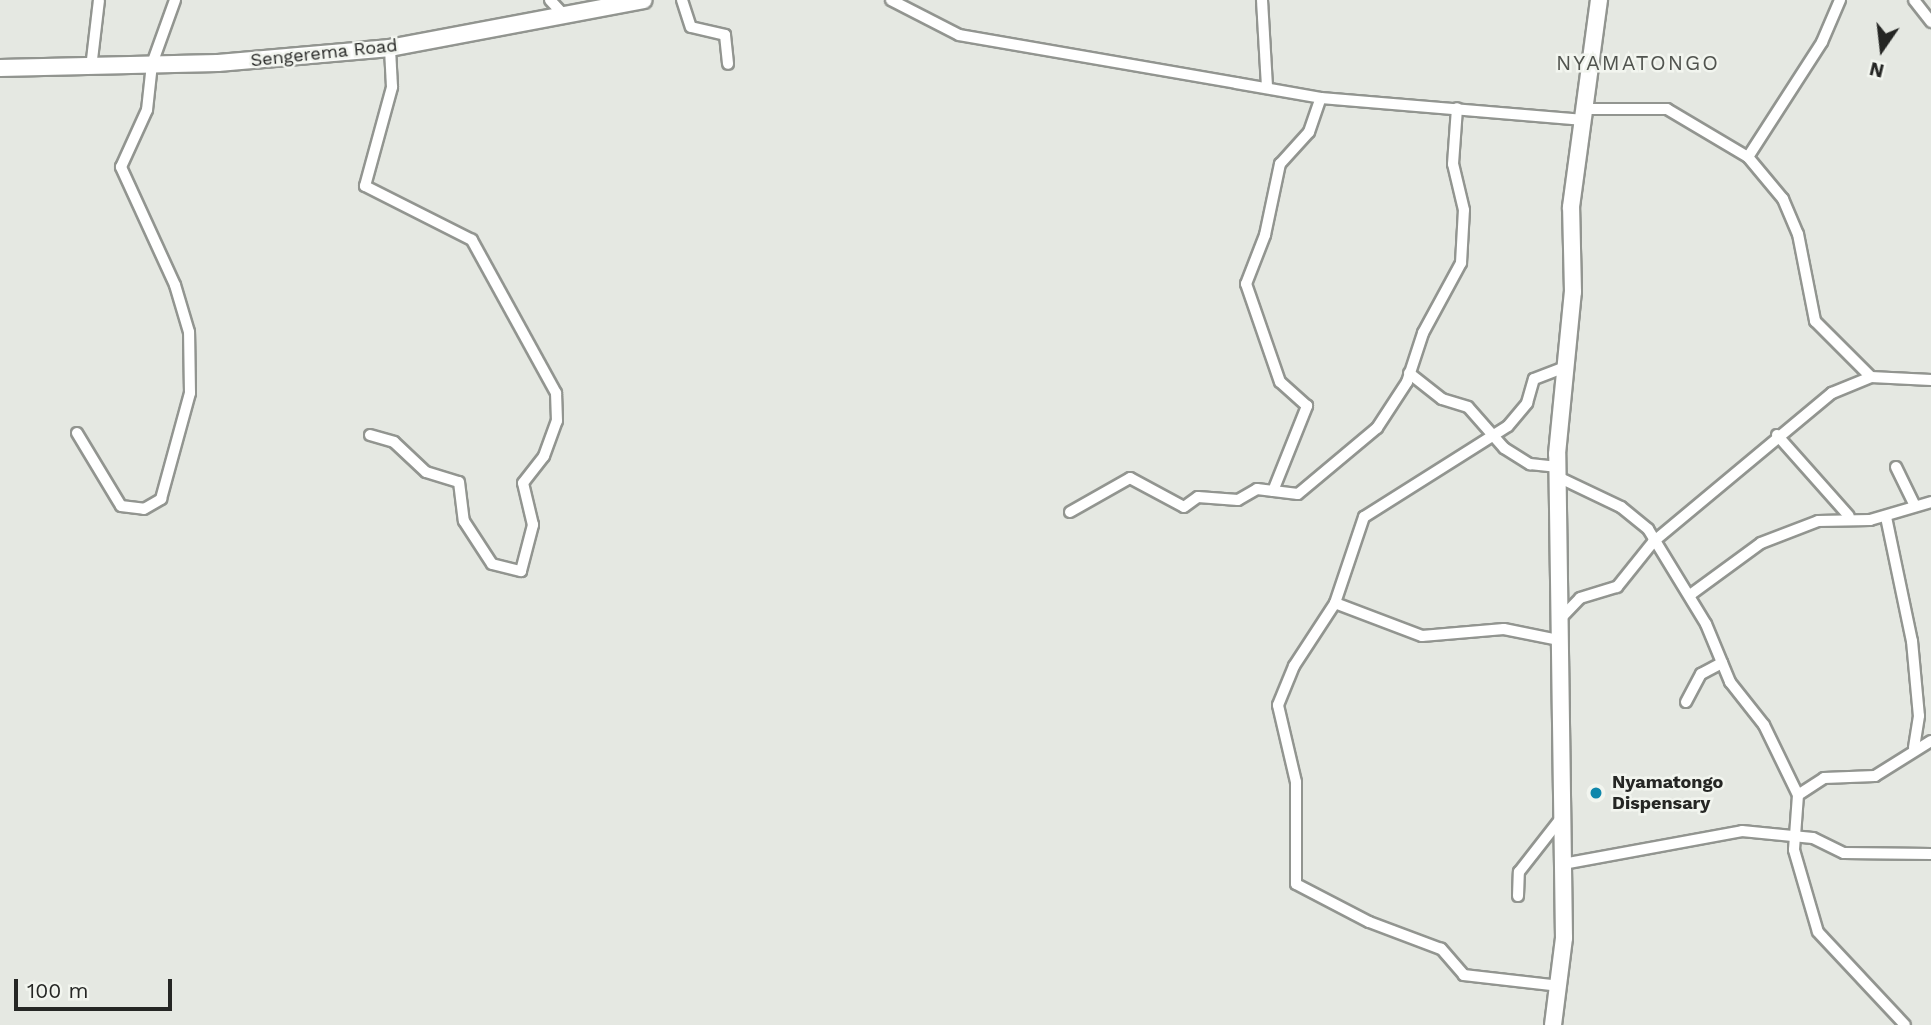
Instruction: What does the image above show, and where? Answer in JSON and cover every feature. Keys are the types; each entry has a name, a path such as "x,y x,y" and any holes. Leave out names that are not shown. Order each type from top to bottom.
{"street":[{"path":"90,68 99,0"},
{"path":"77,433 121,506 144,509 161,499 190,393 189,332 176,285 121,167 147,110 152,64 175,0"},
{"path":"550,0 565,16"},
{"name":"Sengerema Road","path":"0,68 90,68 390,48 643,0"},
{"path":"682,0 691,27 725,35 729,64"},
{"path":"891,0 959,35 1321,98 1582,115 1667,109 1748,157 1783,200 1798,234 1815,321 1871,377"},
{"path":"1262,0 1266,88"},
{"path":"1553,1025 1560,986 1564,813 1558,640 1558,472 1562,368 1573,292 1571,207 1599,0"},
{"path":"1748,157 1822,42 1840,0"},
{"path":"1914,0 1931,22"},
{"path":"370,435 394,442 426,472 459,482 464,521 492,564 521,572 533,525 524,480 544,456 557,421 556,393 471,240 365,186 392,87 390,48"},
{"path":"1273,491 1307,406 1280,382 1246,284 1262,245 1280,164 1309,132 1321,98"},
{"path":"1070,512 1130,478 1184,507 1198,498 1237,500 1251,490 1292,495 1312,486 1377,428 1409,373 1423,333 1456,276 1465,241 1453,164 1457,108"},
{"path":"1560,986 1464,975 1441,949 1369,922 1295,882 1296,782 1279,701 1335,603 1364,517 1399,489 1492,438 1527,403 1534,380 1562,368"},
{"path":"1409,373 1442,399 1468,407 1492,438 1530,464 1558,472 1621,507 1643,523 1690,595 1721,663 1764,725 1798,795 1795,836 1818,932 1905,1025"},
{"path":"1560,619 1580,598 1617,587 1653,542 1777,435 1832,393 1871,377 1931,380"},
{"path":"1777,435 1849,516"},
{"path":"1896,467 1915,506"},
{"path":"1690,595 1749,547 1849,516 1886,517 1931,502"},
{"path":"1798,795 1824,778 1875,776 1904,762 1914,748 1919,716 1912,641 1886,517"},
{"path":"1335,603 1422,636 1504,629 1558,640"},
{"path":"1686,702 1701,674 1721,663"},
{"path":"1914,748 1931,741"},
{"path":"1518,896 1519,872 1564,813"},
{"path":"1563,864 1648,853 1732,832 1795,836 1844,853 1931,854"}],"place":[{"name":"Nyamatongo Dispensary","path":"1596,793"}],"district":[{"name":"NYAMATONGO","path":"1638,63"}]}
